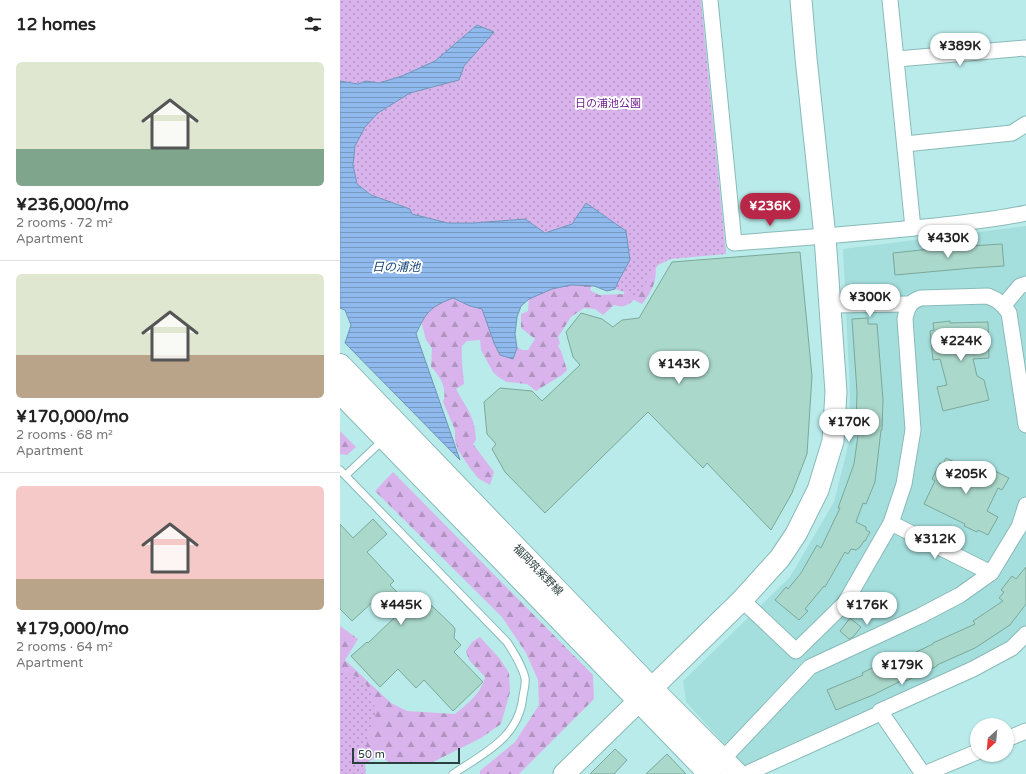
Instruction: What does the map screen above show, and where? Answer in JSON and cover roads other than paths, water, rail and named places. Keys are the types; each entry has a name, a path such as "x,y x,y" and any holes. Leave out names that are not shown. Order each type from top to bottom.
{"main road":[{"name":"福岡筑紫野線","path":"340,365 645,694"},
{"name":"福岡筑紫野線","path":"340,392 645,694 730,770"}],"street":[{"path":"710,0 734,243 825,237 913,228 1007,217 1026,213"},
{"path":"564,774 742,600 780,558 796,534 818,490 833,441 836,392 825,237 801,0"},
{"path":"890,0 913,228"},
{"path":"897,59 1026,49"},
{"path":"905,144 1012,133 1026,124"},
{"path":"1004,305 1020,286 1026,284"},
{"path":"796,652 845,602 891,523 904,484 913,430 905,319 910,304 915,299 988,296 996,299 1004,305 1009,314 1026,425"},
{"path":"830,305 910,304"},
{"path":"730,770 810,667 920,616 960,595 991,573 1019,527 1026,504"},
{"path":"891,523 991,573"},
{"path":"742,600 810,667"},
{"path":"970,755 924,774 880,711 973,669 1012,648 1026,634"},
{"path":"730,770 874,716"},
{"path":"1014,736 1026,731"}],"lane":[{"path":"385,437 343,473 507,642 518,660 525,679 522,706 514,726 500,742 453,774"}],"water":[{"name":"日の浦池","path":"477,25 494,32 464,66 459,80 410,93 378,113 365,127 355,146 353,165 357,184 371,195 410,209 412,214 448,223 473,223 525,219 545,233 572,224 586,203 626,231 630,260 615,289 607,291 594,286 571,285 552,289 529,299 521,306 517,317 515,334 517,348 513,359 500,355 494,343 482,309 470,306 453,298 439,304 426,315 416,334 460,460 345,343 351,325 345,310 340,308 340,81 358,84 366,81 379,83 402,76 435,61"}],"park label":[{"name":"日の浦池公園","path":"608,103"}]}
